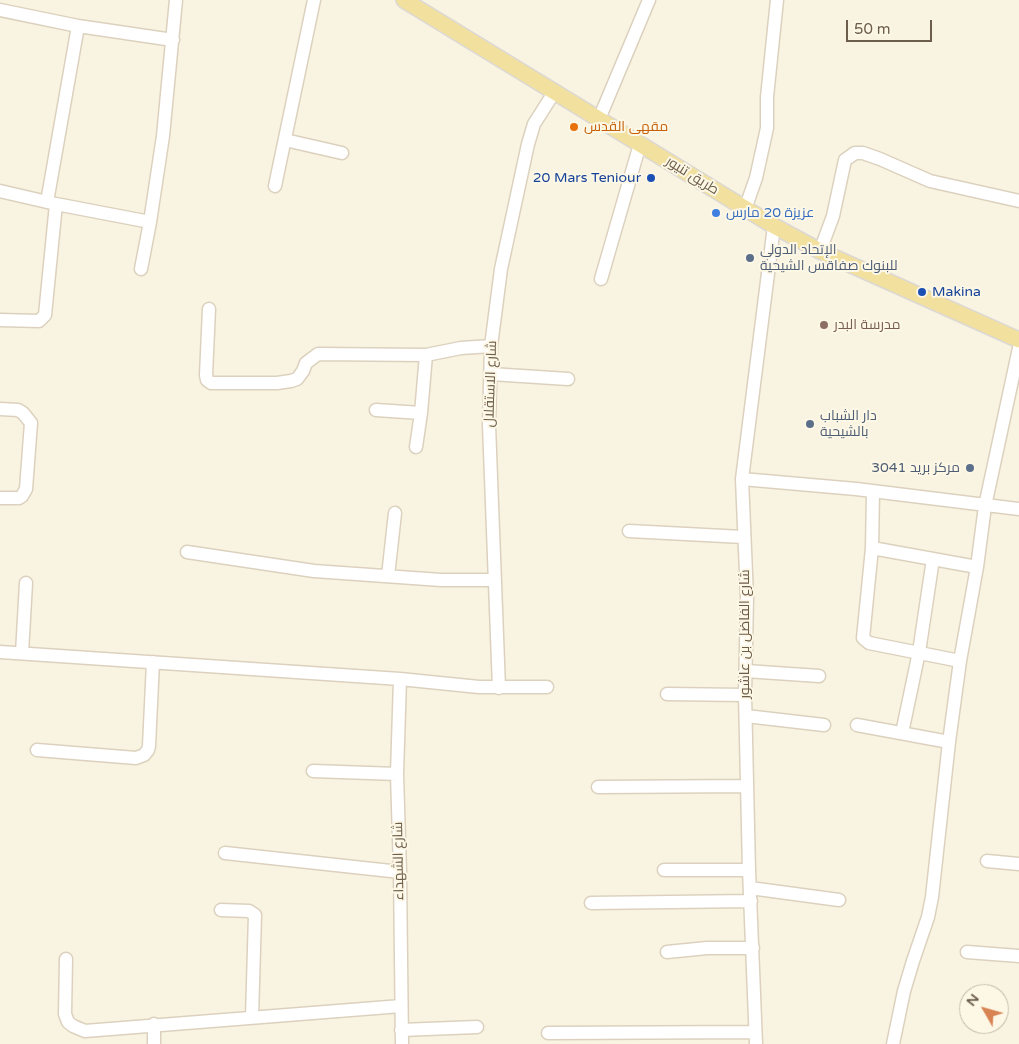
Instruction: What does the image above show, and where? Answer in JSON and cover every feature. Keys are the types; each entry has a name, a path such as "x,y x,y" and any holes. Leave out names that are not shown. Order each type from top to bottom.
{"main road":[{"name":"طريق تنيور","path":"404,0 774,226 820,251 1019,340"}],"street":[{"path":"141,269 163,136 176,0"},
{"path":"275,186 314,0"},
{"path":"599,119 649,0"},
{"path":"745,209 756,178 767,128 767,97 777,0"},
{"path":"0,10 78,26 173,40"},
{"path":"0,320 39,321 45,315 51,203 78,26"},
{"name":"شارع الاستقلال","path":"499,688 489,425 491,346 501,269 528,144 534,124 555,91"},
{"path":"285,140 342,153"},
{"path":"601,278 640,144"},
{"path":"820,251 833,216 845,160 855,153 880,159 930,181 1019,201"},
{"path":"0,191 150,222"},
{"name":"شارع الفاضل بن عاشور","path":"756,1038 746,786 747,597 742,479 774,226"},
{"path":"210,309 206,375 207,380 211,383 277,383 291,381 297,379 303,372 306,363 318,354 426,355 461,348 491,346"},
{"path":"892,1044 904,991 928,917 932,897 960,661 977,568 985,506 1019,348"},
{"path":"416,447 426,355"},
{"path":"491,374 568,379"},
{"path":"0,409 18,410 31,423 26,489 18,498 0,498"},
{"path":"376,410 421,413"},
{"path":"742,479 1019,509"},
{"path":"873,492 872,548 863,638 869,642 960,661"},
{"path":"388,576 395,513"},
{"path":"629,531 743,538"},
{"path":"872,548 977,568"},
{"path":"187,552 314,570 441,580 495,580"},
{"path":"902,733 919,652 933,559"},
{"path":"22,653 26,583"},
{"path":"0,652 400,679 479,687 547,687"},
{"path":"37,750 136,758 144,755 149,746 153,662"},
{"path":"746,671 819,676"},
{"name":"شارع الشهداء","path":"400,679 397,774 402,1044"},
{"path":"667,694 745,695"},
{"path":"746,716 824,725"},
{"path":"857,725 949,742"},
{"path":"313,771 397,774"},
{"path":"598,786 746,786"},
{"path":"225,853 400,872"},
{"path":"987,861 1019,864"},
{"path":"664,870 749,870"},
{"path":"750,888 839,900"},
{"path":"591,903 751,901"},
{"path":"221,910 249,911 255,915 252,1018"},
{"path":"667,952 707,948 752,948"},
{"path":"967,952 1019,956"},
{"path":"66,959 65,1014 68,1022 85,1031 154,1024 401,1006"},
{"path":"154,1024 154,1044"},
{"path":"401,1030 477,1027"},
{"path":"548,1033 756,1038"}],"place":[{"name":"مقهى القدس","path":"574,127"},
{"name":"20 Mars Teniour","path":"651,178"},
{"name":"عزيزة 20 مارس","path":"716,213"},
{"name":"الإتحاد الدولي للبنوك صفاقس الشيحية","path":"750,258"},
{"name":"Makina","path":"922,292"},
{"name":"مدرسة البدر","path":"824,325"},
{"name":"دار الشباب بالشيحية","path":"810,424"},
{"name":"مركز بريد 3041","path":"970,468"}]}
